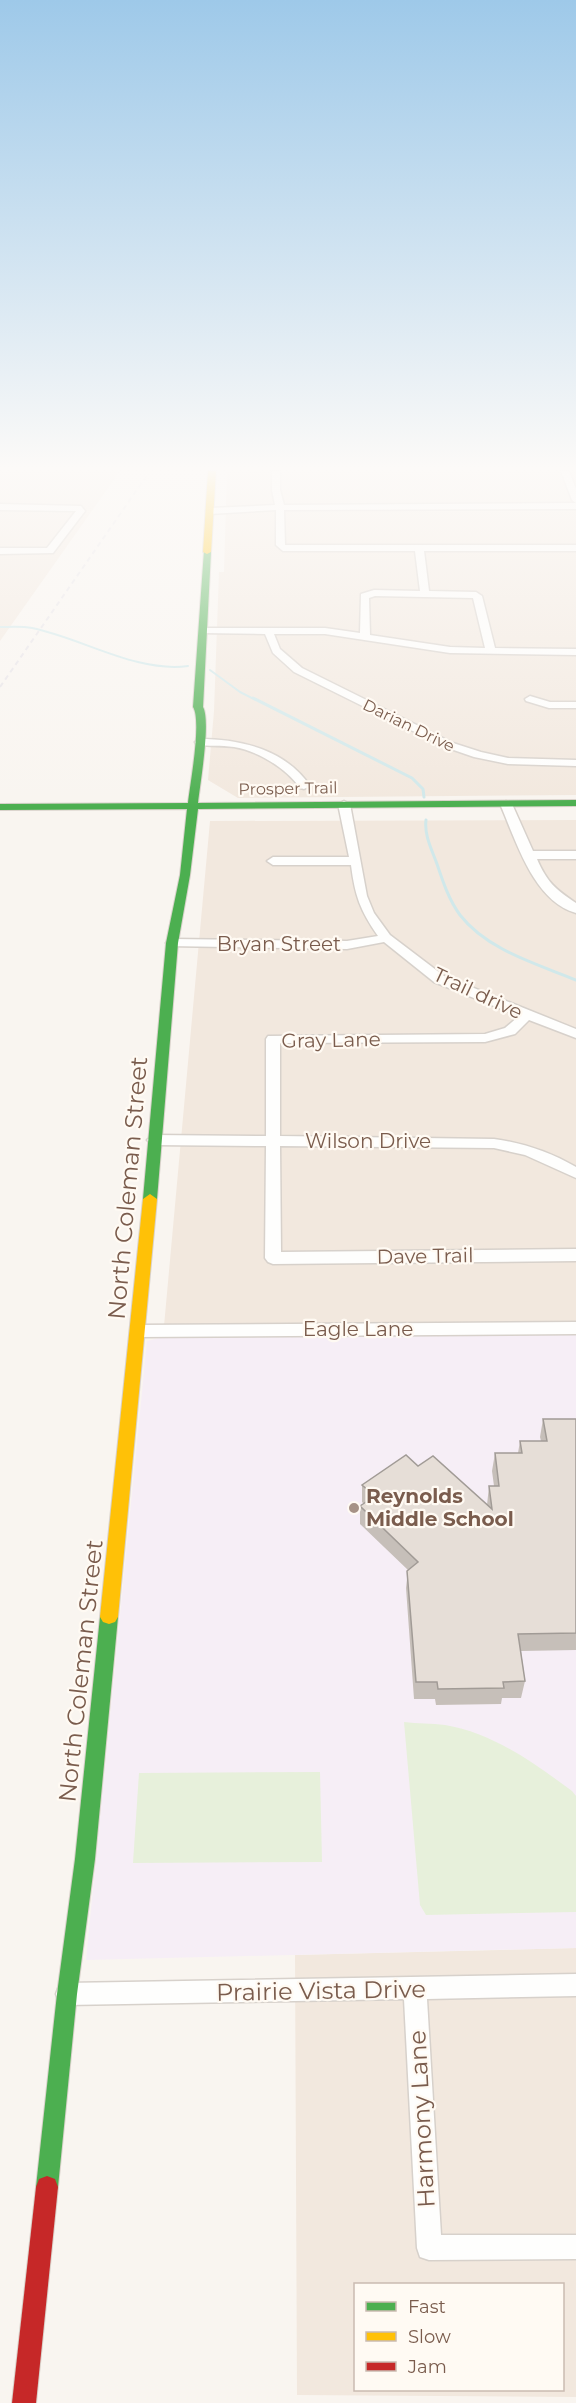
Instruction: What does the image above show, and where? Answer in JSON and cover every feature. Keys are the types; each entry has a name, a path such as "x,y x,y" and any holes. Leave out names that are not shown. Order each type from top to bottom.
{"street":[{"name":"North Coleman Street","path":"24,2403 67,1994 85,1859 126,1446 140,1331 172,943 169,927 200,742 201,712 198,706 206,583"},
{"path":"424,583 425,594"},
{"path":"365,636 364,596 374,593 476,595 479,598 491,652"},
{"name":"Darian Drive","path":"269,631 276,651 298,670 449,745 478,755 508,761 576,763"},
{"path":"203,632 325,632 450,650 576,652"},
{"path":"530,699 549,705 576,705"},
{"name":"North Coleman Street","path":"188,810 192,722 194,711 198,706"},
{"path":"200,742 230,743 256,751 296,773 304,786"},
{"name":"Prosper Trail","path":"507,808 576,803"},
{"name":"Prosper Trail","path":"0,807 188,810"},
{"path":"507,808 538,877 550,891 576,909"},
{"name":"Prosper Trail","path":"0,815 188,810 507,808 576,812"},
{"name":"Trail drive","path":"344,809 357,861 361,896 368,913 386,938 439,979 576,1034"},
{"path":"528,855 576,855"},
{"path":"273,861 357,861"},
{"name":"Bryan Street","path":"172,943 347,945 386,938"},
{"name":"Gray Lane","path":"273,1258 273,1039 485,1038 510,1031 527,1016"},
{"name":"Wilson Drive","path":"154,1140 480,1142 512,1145 532,1151 576,1173"},
{"name":"Dave Trail","path":"273,1258 576,1255"},
{"name":"Eagle Lane","path":"140,1331 576,1328"},
{"name":"Prairie Vista Drive","path":"67,1994 576,1986"},
{"name":"Harmony Lane","path":"415,1989 429,2248 576,2247"}],"shaded area":[{"path":"0,583 41,583 0,641"},
{"path":"219,583 576,583 576,795 238,798 208,780 214,711"},
{"path":"576,820 576,1333 163,1337 210,821"},
{"name":"Reynolds Middle School","path":"576,1333 576,1948 86,1960 147,1341 163,1337"},
{"path":"576,1948 576,2397 297,2395 295,1955"}],"green space":[{"path":"404,1722 445,1725 480,1735 512,1750 572,1791 576,1796 576,1912 426,1915 420,1905"},
{"path":"320,1772 322,1862 133,1863 139,1773"}],"building":[{"name":"Reynolds Middle School","path":"543,1419 576,1419 576,1633 518,1634 525,1681 503,1682 504,1688 438,1689 437,1682 416,1682 407,1571 418,1562 360,1506 375,1496 362,1485 406,1455 418,1466 433,1456 492,1509 489,1486 499,1486 495,1453 522,1453 520,1441 547,1441"}],"waterway":[{"path":"0,627 32,628 129,660 168,667 188,666"},
{"path":"210,670 240,692 256,700"},
{"path":"253,698 412,778 423,789 424,797"},
{"path":"426,820 429,842 447,891 456,909 471,927 498,947 576,980"}],"railway":[{"path":"0,687 72,583"}],"traffic: fast":[{"path":"150,1199 172,943 185,875 200,742 201,712 198,707 205,583"},
{"path":"0,807 576,803"},
{"path":"47,2187 67,1994 85,1859 109,1617"}],"traffic: slow":[{"path":"109,1617 150,1199"}],"traffic: jam":[{"path":"24,2403 47,2187"}],"place":[{"name":"Reynolds Middle School","path":"354,1508"}]}
